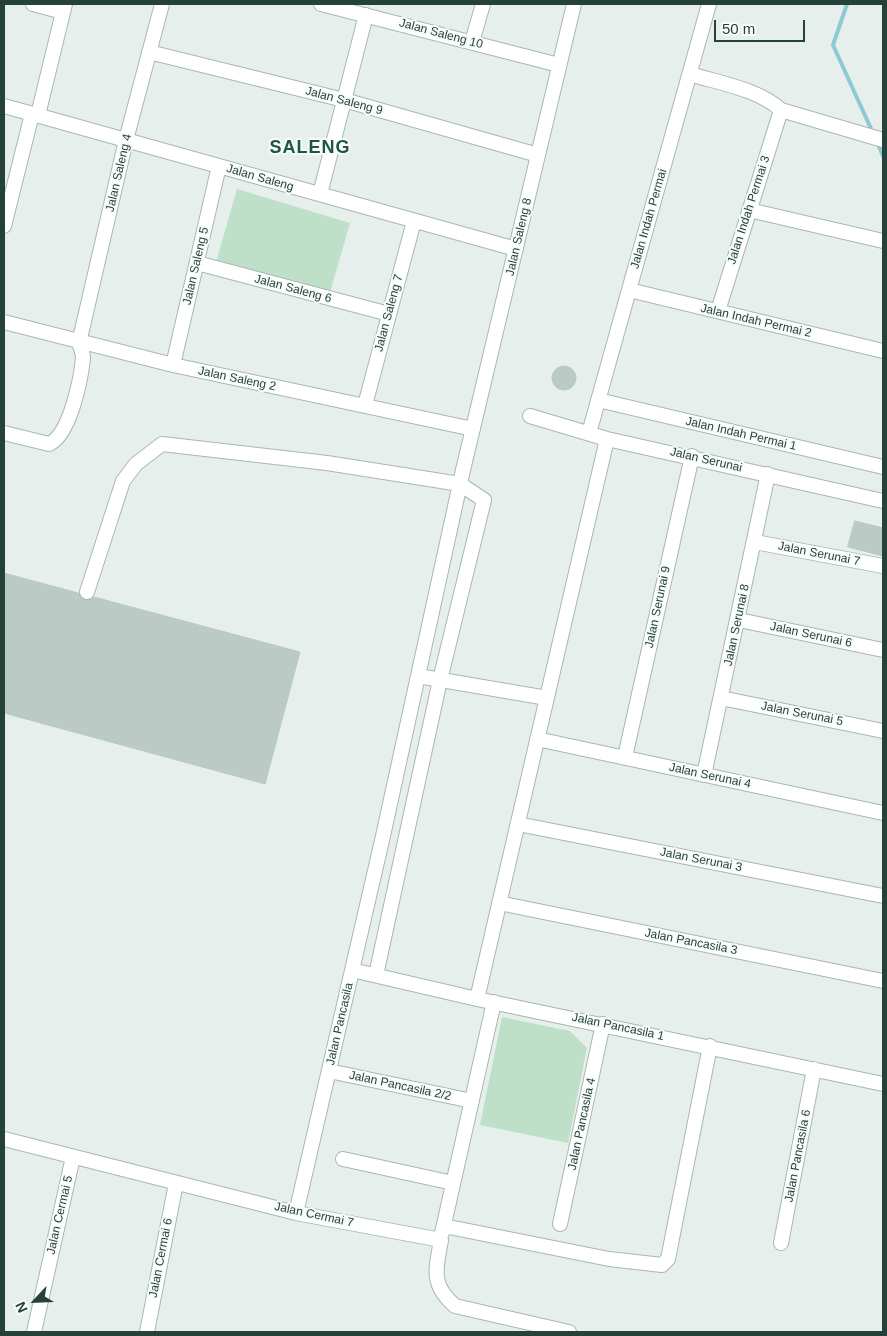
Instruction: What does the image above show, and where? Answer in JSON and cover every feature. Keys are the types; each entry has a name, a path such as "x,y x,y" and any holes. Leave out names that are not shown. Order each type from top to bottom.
{"street":[{"path":"4,226 64,8 33,4"},
{"name":"Jalan Saleng 4","path":"4,433 45,444 55,440 72,410 83,356 79,343 126,140 162,4"},
{"name":"Jalan Saleng 10","path":"322,4 560,65"},
{"path":"472,42 483,4"},
{"name":"Jalan Saleng 8","path":"418,676 461,477 574,4"},
{"name":"Jalan Indah Permai","path":"589,433 709,4"},
{"path":"320,194 366,15"},
{"name":"Jalan Saleng 9","path":"149,52 344,100 538,155"},
{"path":"690,74 771,101 781,110 883,140"},
{"name":"Jalan Saleng","path":"4,106 516,249"},
{"name":"Jalan Indah Permai 3","path":"718,311 781,110"},
{"name":"Jalan Saleng 5","path":"173,365 219,166"},
{"path":"749,210 883,242"},
{"name":"Jalan Saleng 7","path":"365,405 414,221"},
{"name":"Jalan Saleng 6","path":"197,263 389,314"},
{"name":"Jalan Indah Permai 2","path":"629,290 883,351"},
{"name":"Jalan Saleng 2","path":"4,322 79,343 173,365 473,429"},
{"name":"Jalan Indah Permai 1","path":"598,400 883,468"},
{"name":"Jalan Serunai","path":"530,416 607,439 692,456 883,502"},
{"path":"477,998 607,439"},
{"path":"87,592 123,481 136,464 162,444 461,477 484,500 440,680 376,976"},
{"name":"Jalan Serunai 9","path":"625,757 692,456"},
{"name":"Jalan Serunai 8","path":"704,775 739,620 768,474"},
{"name":"Jalan Serunai 7","path":"755,542 883,566"},
{"name":"Jalan Serunai 6","path":"739,620 883,650"},
{"path":"418,676 547,698"},
{"name":"Jalan Pancasila","path":"296,1213 418,676"},
{"name":"Jalan Serunai 5","path":"721,698 883,731"},
{"name":"Jalan Serunai 4","path":"537,739 883,813"},
{"name":"Jalan Serunai 3","path":"518,824 883,896"},
{"path":"383,836 406,841"},
{"name":"Jalan Pancasila 3","path":"499,903 883,980"},
{"name":"Jalan Pancasila 1","path":"352,970 883,1084"},
{"path":"494,1002 441,1240 436,1278 443,1295 455,1306 569,1332"},
{"name":"Jalan Pancasila 4","path":"560,1224 604,1024"},
{"path":"444,1226 609,1259 662,1265 668,1259 710,1046"},
{"name":"Jalan Pancasila 6","path":"781,1243 814,1069"},
{"name":"Jalan Pancasila 2/2","path":"329,1071 472,1101"},
{"name":"Jalan Cermai 7","path":"4,1139 296,1213 441,1240"},
{"name":"Jalan Cermai 5","path":"34,1332 74,1157"},
{"path":"343,1159 453,1184"},
{"name":"Jalan Cermai 6","path":"146,1332 176,1183"}],"green space":[{"path":"237,189 350,223 329,296 216,262"},
{"path":"502,1017 570,1031 587,1048 568,1143 480,1125"}],"building":[{"path":"564,366 572,370 576,378 572,386 564,390 556,386 552,378 556,370"},
{"path":"855,521 883,528 883,556 848,547"},
{"path":"4,573 78,593 85,600 94,597 300,652 265,784 4,713"}],"waterway":[{"path":"847,4 833,45 873,133"},
{"path":"877,142 883,156"}],"district":[{"name":"SALENG","path":"310,148"}]}
